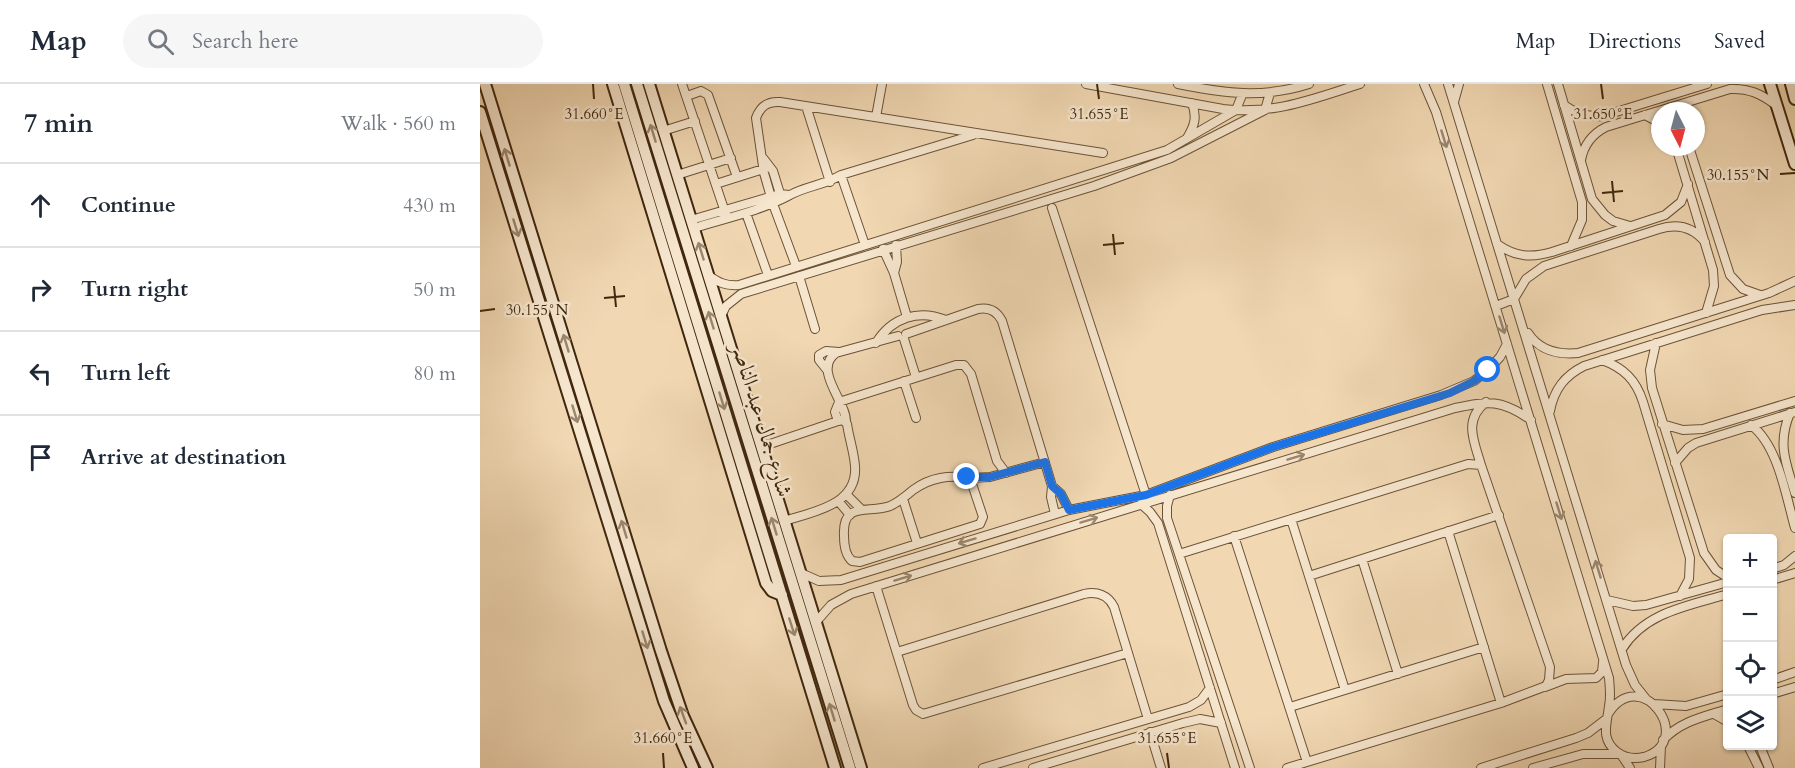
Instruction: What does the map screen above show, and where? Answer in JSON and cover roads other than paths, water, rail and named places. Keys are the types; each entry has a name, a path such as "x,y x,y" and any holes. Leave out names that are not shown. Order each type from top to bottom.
{"main road":[{"path":"485,84 683,716 707,768"},
{"path":"613,84 651,188"},
{"name":"شارع جمال عبد الناصر","path":"624,84 651,188 805,665 835,768"},
{"path":"646,84 693,224 861,768"},
{"name":"شارع جمال عبد الناصر","path":"646,84 726,372 850,768"},
{"path":"1770,84 1795,164"},
{"path":"1791,84 1795,98"},
{"path":"480,112 664,701 692,767"},
{"path":"720,348 728,339"},
{"path":"726,372 739,376"},
{"path":"782,548 795,555"},
{"path":"627,579 634,581 639,575"},
{"path":"633,601 638,596 646,598"},
{"path":"822,678 827,659"}],"street":[{"path":"682,84 726,214"},
{"path":"876,117 882,84"},
{"path":"1086,84 1236,110 1265,110 1284,107 1360,84"},
{"path":"1178,84 1242,94 1270,93 1309,84"},
{"path":"1424,84 1446,107 1497,244 1635,685 1663,715 1665,735 1662,742 1660,768"},
{"path":"1448,84 1446,107 1496,306 1604,660 1610,687 1607,740 1630,768"},
{"path":"1446,107 1459,84"},
{"path":"1547,84 1582,202 1582,220 1571,246"},
{"path":"1558,84 1592,199 1598,208 1613,221 1632,226"},
{"path":"1564,105 1578,114 1603,116 1707,84"},
{"path":"1581,160 1582,151 1592,137 1606,127 1731,87 1759,93 1776,105"},
{"path":"1795,87 1795,98"},
{"path":"687,96 701,91 707,93 737,177"},
{"path":"721,316 734,298 750,291 1094,186 1171,158 1265,110 1270,93"},
{"path":"708,275 729,286 747,282 1167,150 1236,110 1242,94"},
{"path":"796,266 772,200 757,132 756,118 762,107 773,102 1103,153"},
{"path":"1186,140 1195,124 1196,117 1192,103"},
{"path":"806,106 830,182"},
{"path":"1645,115 1651,118"},
{"path":"1603,116 1606,127"},
{"path":"663,130 695,121"},
{"path":"693,224 830,182 841,175 977,134"},
{"path":"1679,156 1713,270 1714,286 1706,313"},
{"path":"1692,156 1725,266 1736,283 1743,289 1774,298 1774,307"},
{"path":"677,175 730,158"},
{"path":"763,158 773,171 784,196"},
{"path":"716,184 764,169"},
{"path":"841,175 866,245"},
{"path":"1497,244 1512,253 1521,255 1552,252 1656,219 1674,209 1686,193 1688,184"},
{"path":"1040,191 1043,201"},
{"path":"1582,202 1589,202 1592,199"},
{"path":"726,214 746,213 772,200"},
{"path":"1052,208 1146,495"},
{"path":"746,213 768,275"},
{"path":"1656,219 1660,224 1659,229"},
{"path":"1496,306 1514,299 1526,279 1544,266 1659,229 1685,227 1705,242"},
{"path":"894,273 897,262 896,245"},
{"path":"883,249 894,273 907,317"},
{"path":"1552,252 1555,262"},
{"path":"1713,270 1720,270 1725,266"},
{"path":"799,276 815,329"},
{"path":"1523,325 1541,346 1553,352 1578,353 1765,294 1795,281"},
{"path":"747,282 750,291"},
{"path":"1550,413 1552,401 1564,380 1584,366 1774,307 1795,304"},
{"path":"784,521 839,502 852,486 855,467 842,422 835,412 839,402 827,370 830,358 840,352 876,343 983,308 993,310 1000,317 1052,486 1051,497 1055,514"},
{"path":"876,343 885,330 898,320 907,317 927,315 946,320"},
{"path":"898,320 916,377"},
{"path":"1656,343 1651,361 1652,388 1662,424 1700,544 1709,562 1723,576"},
{"path":"800,573 809,578 830,582 1069,510 1146,495 1273,447 1450,393 1474,381 1488,370 1500,357 1507,344"},
{"path":"1578,353 1578,361 1584,366"},
{"path":"1602,360 1629,375 1640,392 1690,558 1689,579 1680,596"},
{"path":"839,402 956,365 967,367 972,374 997,461 996,476"},
{"path":"904,381 916,418"},
{"path":"1640,392 1646,387 1652,388"},
{"path":"1450,393 1454,399 1455,408"},
{"path":"1662,424 1683,430 1703,429 1795,401"},
{"path":"816,622 831,605 862,590 1455,408 1486,402 1508,406 1531,420"},
{"path":"1486,402 1476,411 1470,430 1550,667 1549,680 1542,688"},
{"path":"1675,463 1688,448 1706,439 1792,413"},
{"path":"1792,413 1783,432 1783,452 1795,493"},
{"path":"761,447 842,422"},
{"path":"1751,426 1767,441 1795,528"},
{"path":"1703,429 1700,435 1706,439"},
{"path":"1273,447 1278,462"},
{"path":"1773,455 1776,450 1783,452"},
{"path":"997,461 1006,473"},
{"path":"970,478 983,517 981,522 860,562 848,558 844,527 850,515 861,509 884,508 903,499 920,485 938,478 996,476 1045,462"},
{"path":"1179,554 1468,464 1481,465"},
{"path":"1052,486 1061,494 1069,510"},
{"path":"846,494 861,509"},
{"path":"1170,495 1167,518 1250,768"},
{"path":"903,499 917,543"},
{"path":"839,502 850,515"},
{"path":"1141,504 1156,521 1235,768"},
{"path":"1309,576 1499,515"},
{"path":"1156,521 1162,516 1167,518"},
{"path":"1291,519 1345,690"},
{"path":"1448,531 1501,703"},
{"path":"991,534 996,549"},
{"path":"1234,536 1307,762"},
{"path":"1688,548 1694,549 1700,544"},
{"path":"1777,568 1795,556"},
{"path":"1362,559 1398,674"},
{"path":"1777,579 1795,573"},
{"path":"857,575 854,585 857,589 862,590"},
{"path":"1608,600 1633,606 1646,605 1723,582"},
{"path":"876,586 914,707 923,714 1128,653"},
{"path":"897,652 1091,593 1103,595 1112,603 1148,719"},
{"path":"1622,649 1633,634 1647,622 1675,610 1723,596"},
{"path":"1671,599 1670,604 1675,610"},
{"path":"1290,707 1484,647"},
{"path":"1199,655 1211,651"},
{"path":"1287,768 1501,703 1566,679 1596,678 1602,672 1604,660"},
{"path":"1777,679 1795,672"},
{"path":"1777,693 1795,687"},
{"path":"983,768 1189,707 1202,700 1210,688"},
{"path":"1481,768 1588,733 1607,717 1616,704 1629,698 1642,698 1675,706 1723,696"},
{"path":"1706,701 1706,709 1723,720"},
{"path":"1189,707 1194,712 1194,720"},
{"path":"1533,768 1583,754 1621,755 1634,758 1647,756 1679,726 1723,711"},
{"path":"1033,768 1194,720 1207,719 1221,723"},
{"path":"1150,732 1161,768"},
{"path":"1084,738 1088,751"},
{"path":"1752,750 1759,768"},
{"path":"1762,750 1769,767"}]}
